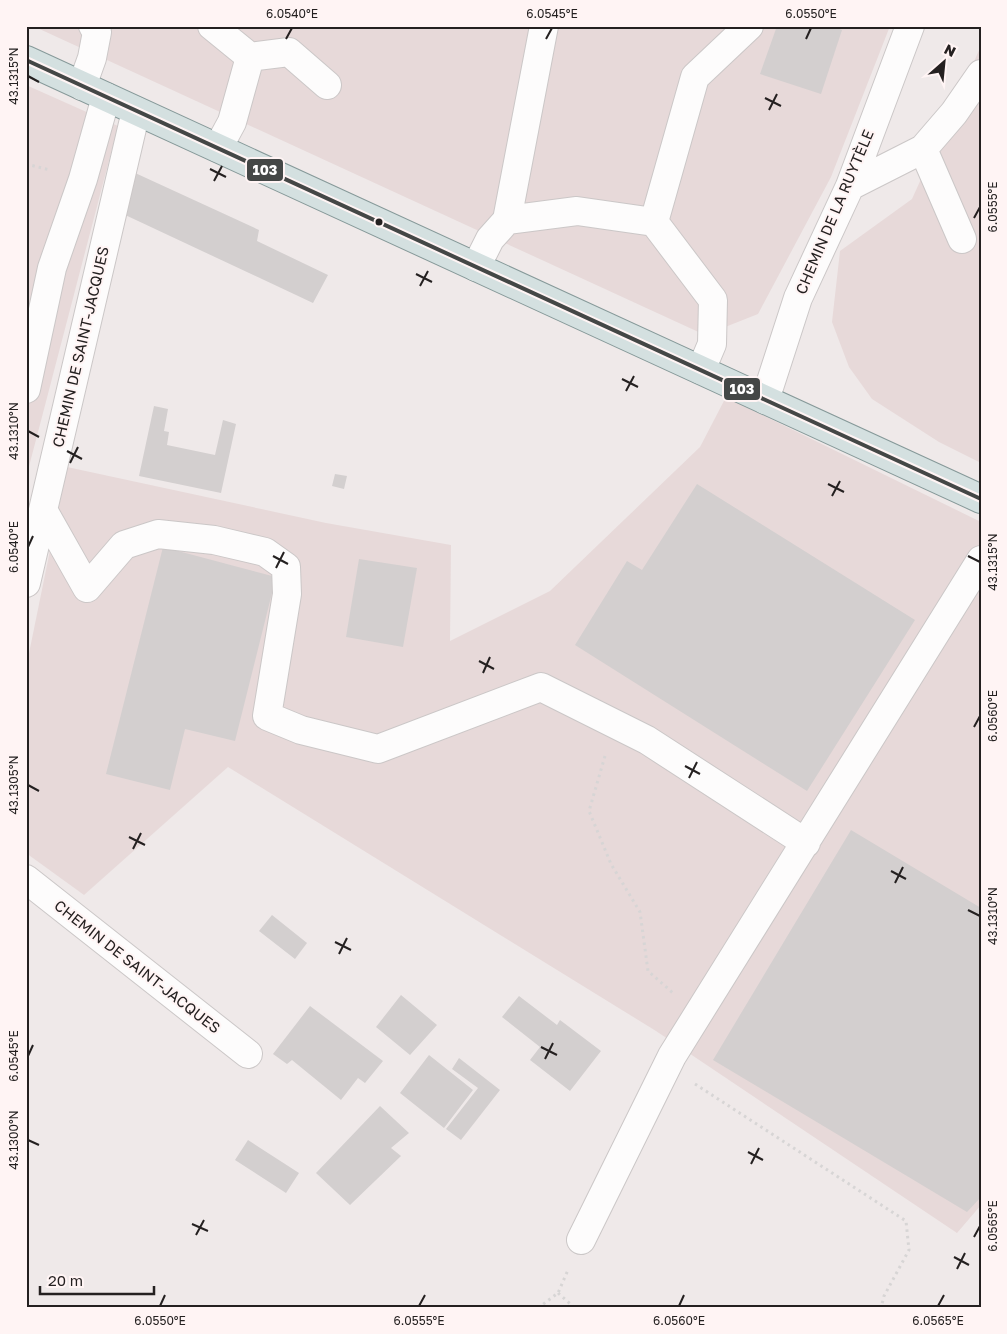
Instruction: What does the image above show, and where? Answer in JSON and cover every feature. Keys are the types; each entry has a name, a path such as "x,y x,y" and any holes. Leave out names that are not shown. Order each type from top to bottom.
{"main road":[{"path":"26,60 981,498"}],"street":[{"path":"82,86 97,32 93,26"},
{"path":"212,26 250,57 289,52 327,85"},
{"path":"476,267 490,239 507,220 544,26"},
{"path":"654,222 695,77 749,26"},
{"name":"CHEMIN DE LA RUYTÈLE","path":"765,400 798,298 850,186 910,26"},
{"path":"218,148 232,122 250,57"},
{"path":"850,186 923,148 954,114 981,74"},
{"path":"26,388 52,268 83,179 106,97"},
{"name":"CHEMIN DE SAINT-JACQUES","path":"26,583 136,111"},
{"path":"923,148 962,239"},
{"path":"507,220 577,210 654,222 713,300 712,344 701,370"},
{"path":"42,510 87,588 124,545 158,534 214,540 265,552 286,567 287,594 267,716 301,730 378,749 541,687 646,740 806,843"},
{"path":"581,1240 668,1065 981,560"},
{"name":"CHEMIN DE SAINT-JACQUES","path":"26,879 248,1054"}],"path":[{"path":"615,724 589,811 611,864 640,912 648,971 698,1016"},
{"path":"668,1065 906,1221 909,1250 884,1296 882,1308"},
{"path":"538,1308 558,1293 575,1308"}],"shaded area":[{"path":"33,26 890,26 831,177 758,314 705,335"},
{"path":"981,46 981,463 939,442 872,399 849,367 832,322 840,251 912,199"},
{"path":"26,85 118,126 26,478"},
{"path":"726,397 981,522 981,1205 957,1233 656,1031 228,767 84,895 26,853 26,668 67,467 326,523 451,545 450,641 550,591 700,447"}],"building":[{"path":"777,26 831,26 842,30 821,94 760,74"},
{"path":"133,172 259,230 257,241 328,275 313,303 121,213"},
{"path":"154,406 168,409 164,431 169,432 167,445 215,455 223,420 236,424 221,493 139,476"},
{"path":"335,474 347,476 344,489 332,486"},
{"path":"697,484 915,620 807,791 575,645 627,561 642,570"},
{"path":"163,547 276,577 235,741 185,729 170,790 106,774"},
{"path":"359,559 417,568 403,647 346,637"},
{"path":"851,830 981,908 981,1197 967,1212 713,1060"},
{"path":"272,915 307,943 295,959 259,931"},
{"path":"401,995 437,1025 410,1055 376,1027"},
{"path":"519,996 557,1025 560,1020 601,1051 570,1091 530,1060 540,1047 502,1017"},
{"path":"310,1006 383,1061 365,1083 358,1078 341,1100 292,1060 287,1064 273,1054"},
{"path":"429,1055 473,1090 444,1128 400,1093"},
{"path":"459,1058 500,1090 461,1140 446,1129 478,1088 452,1069"},
{"path":"380,1106 409,1133 391,1148 401,1156 350,1205 316,1173"},
{"path":"248,1140 299,1173 286,1193 235,1160"}],"transit line":[{"name":"103","path":"26,60 981,499"}]}
